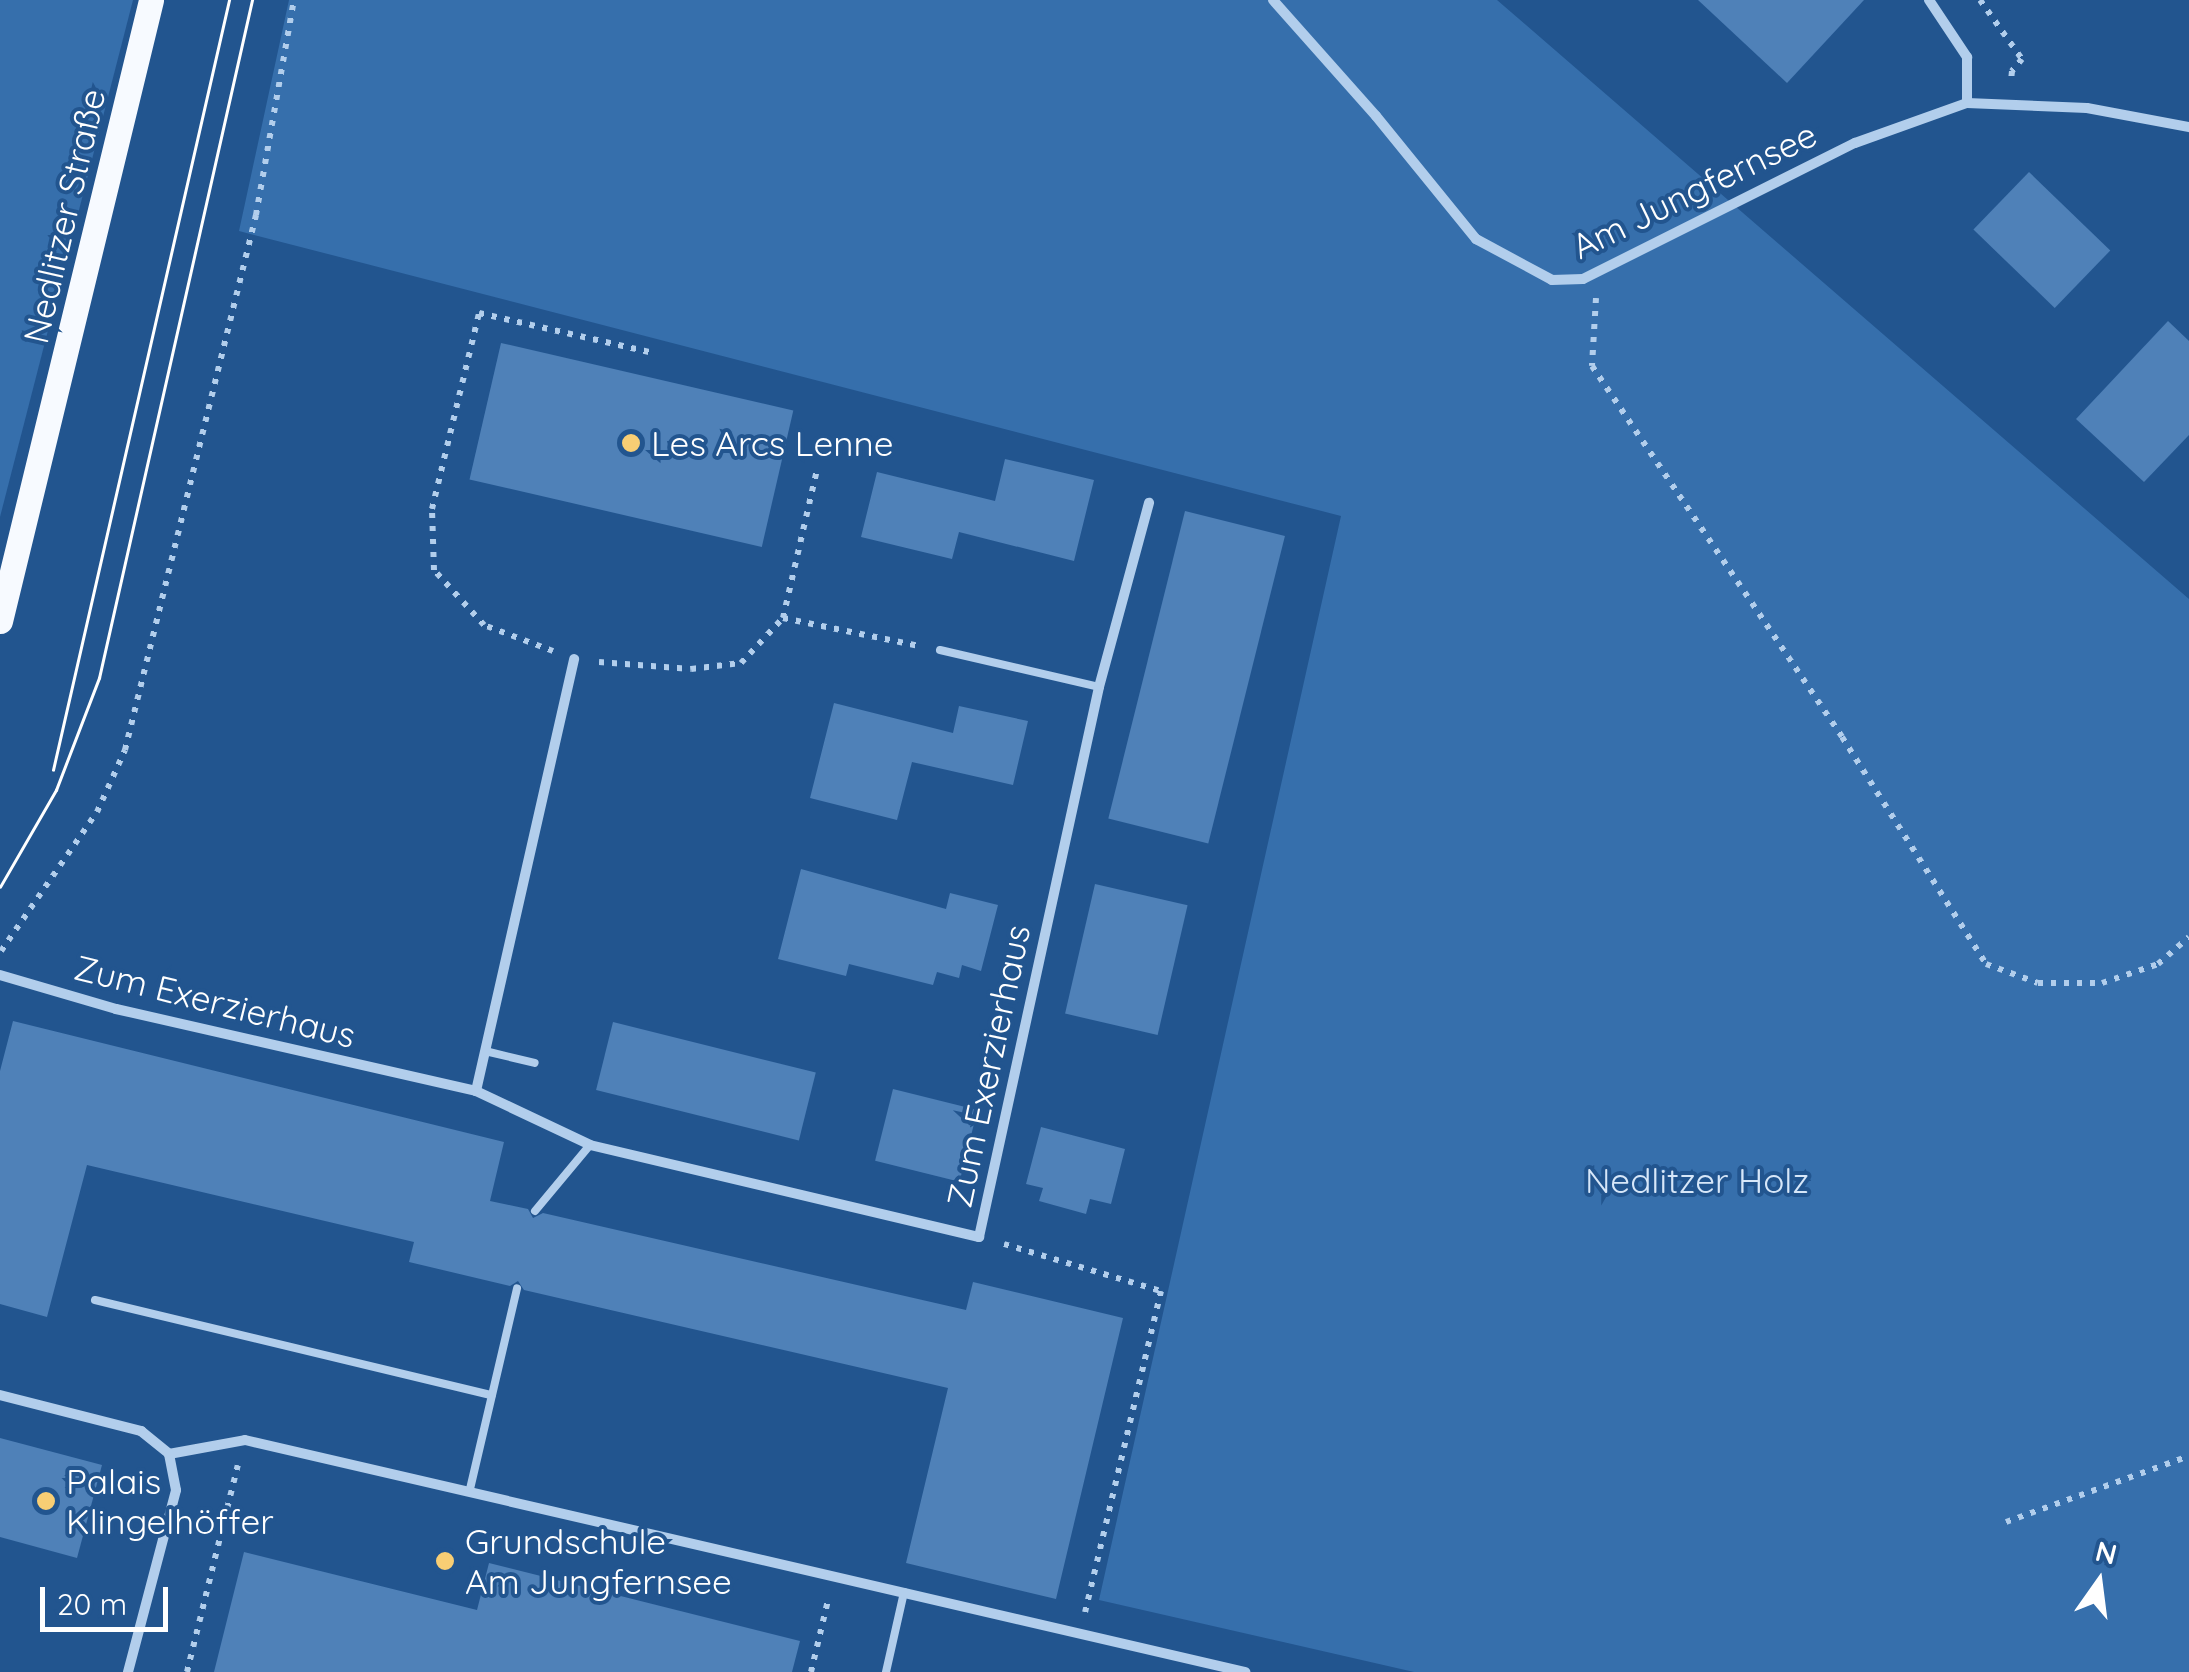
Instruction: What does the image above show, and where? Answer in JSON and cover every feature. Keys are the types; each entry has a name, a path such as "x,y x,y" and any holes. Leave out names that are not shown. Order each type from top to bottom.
{"main road":[{"name":"Nedlitzer Straße","path":"0,621 151,0"}],"street":[{"name":"Am Jungfernsee","path":"1272,0 1376,116 1476,239 1552,280 1584,279 1856,143 1967,103 2087,108 2189,127"},
{"path":"1929,0 1966,57 1967,103"},
{"name":"Zum Exerzierhaus","path":"0,975 116,1009 476,1092 590,1145 979,1237 1099,687 1149,504"},
{"path":"476,1092 574,659"},
{"path":"0,1395 141,1431 169,1454 176,1490 128,1672"},
{"path":"169,1454 244,1440 470,1489 1245,1672"}],"lane":[{"path":"940,650 1099,687"},
{"path":"485,1051 535,1062"},
{"path":"535,1211 590,1145"},
{"path":"470,1489 517,1288"},
{"path":"95,1300 492,1395"},
{"path":"886,1672 904,1592"}],"path":[{"path":"0,952 97,812 125,750 256,215 294,0"},
{"path":"1980,0 2022,59 2012,71 2008,104"},
{"path":"1597,272 1592,366 1842,736 1986,964 2038,984 2102,984 2158,964 2189,937"},
{"path":"652,353 479,313 432,510 434,570 484,625 574,659 691,669 741,663 783,618 817,470"},
{"path":"783,618 940,650"},
{"path":"979,1237 1161,1291 1080,1634"},
{"path":"187,1672 244,1440"},
{"path":"2006,1522 2189,1456"},
{"path":"810,1672 835,1575"}],"green space":[{"path":"0,0 133,0 0,517"},
{"name":"Nedlitzer Holz","path":"289,0 1497,0 2189,599 2189,1672 1414,1672 1099,1600 1341,516 239,231"}],"building":[{"path":"1698,0 1864,0 1787,83"},
{"path":"2029,172 2110,250 2055,308 1973,230"},
{"path":"2168,321 2189,341 2189,435 2144,482 2076,419"},
{"name":"Les Arcs Lenne","path":"501,343 793,410 762,547 470,479"},
{"path":"1005,459 1094,480 1074,561 959,532 952,559 861,537 877,472 995,501"},
{"path":"1185,511 1285,536 1208,844 1108,819"},
{"path":"834,703 953,733 959,706 1028,721 1013,785 912,762 897,820 810,798"},
{"path":"801,869 946,909 950,893 998,905 981,971 962,965 959,978 937,972 933,985 849,964 846,976 778,959"},
{"path":"1095,884 1188,905 1158,1035 1065,1014"},
{"path":"13,1021 504,1142 490,1201 528,1209 533,1218 543,1213 966,1310 973,1282 1123,1318 1056,1599 906,1563 948,1388 524,1290 518,1281 510,1286 409,1262 414,1242 87,1165 47,1317 0,1304 0,1071"},
{"path":"613,1022 816,1073 799,1140 596,1090"},
{"path":"893,1089 977,1110 960,1182 875,1161"},
{"path":"1041,1127 1125,1149 1111,1204 1090,1199 1086,1214 1039,1201 1043,1188 1026,1184"},
{"name":"Palais Klingelhöffer","path":"0,1438 102,1465 77,1558 0,1537"},
{"path":"244,1552 477,1610 489,1563 800,1641 792,1672 214,1672"}],"tram line":[{"path":"53,770 229,0"},
{"path":"0,887 56,790 99,678 252,0"}],"place":[{"name":"Les Arcs Lenne","path":"631,443"},
{"name":"Palais Klingelhöffer","path":"46,1501"},
{"name":"Grundschule Am Jungfernsee","path":"445,1561"}]}
